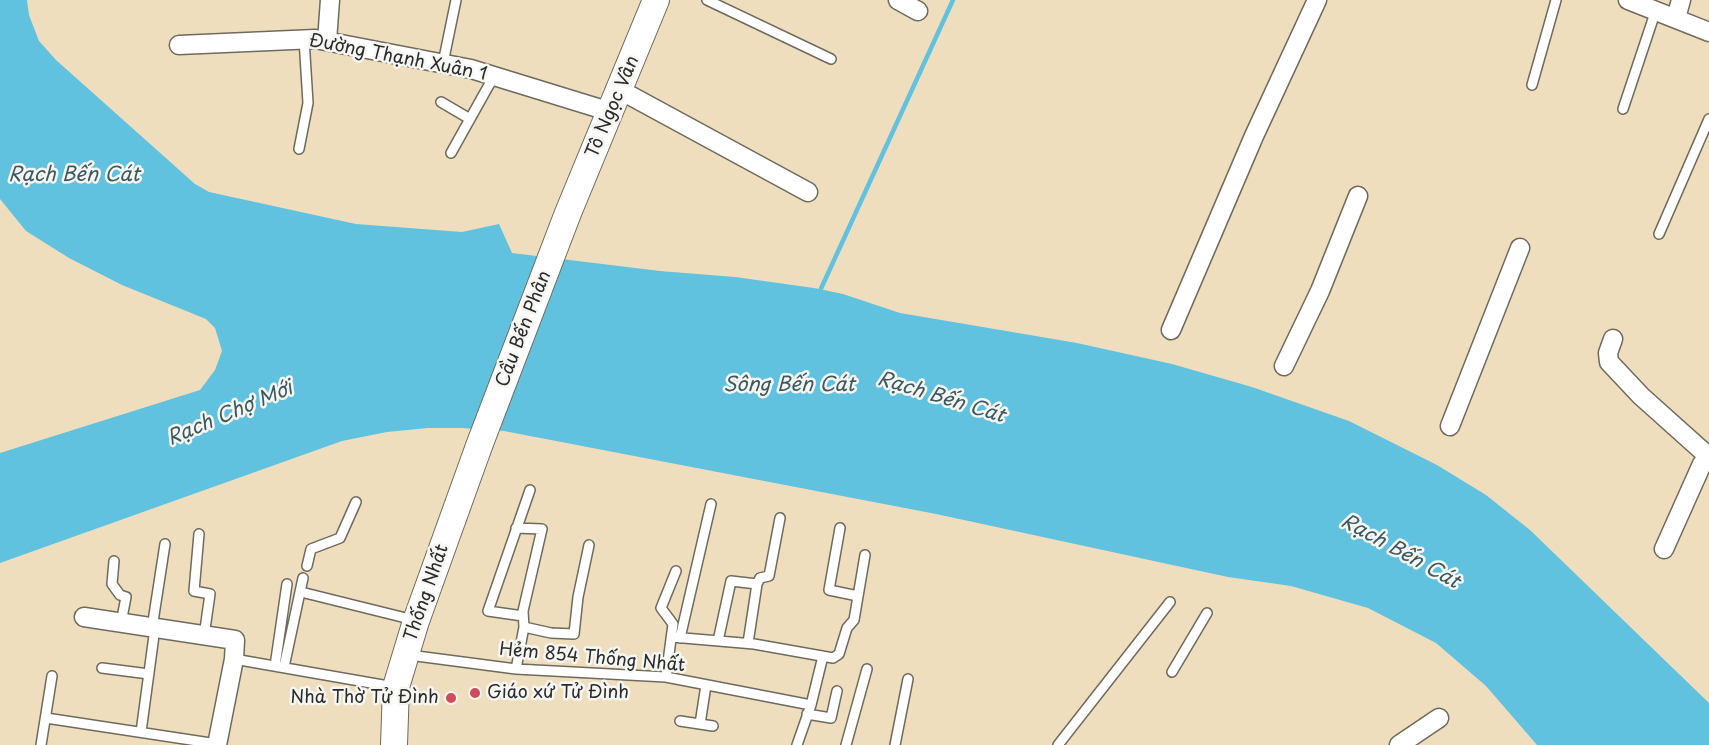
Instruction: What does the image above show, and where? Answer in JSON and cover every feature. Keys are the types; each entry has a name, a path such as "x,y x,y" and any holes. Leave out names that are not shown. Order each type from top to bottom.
{"main road":[{"name":"Tô Ngọc Vân","path":"568,213 656,0"},
{"name":"Cầu Bến Phân","path":"479,446 568,213"},
{"name":"Thống Nhất","path":"394,745 396,687 416,621 479,446"}],"street":[{"path":"327,41 330,0"},
{"path":"898,0 918,11"},
{"path":"1171,330 1254,136 1317,0"},
{"path":"1628,0 1709,32"},
{"path":"1676,18 1681,0"},
{"name":"Đường Thạnh Xuân 1","path":"179,45 304,39 327,41 443,63 616,101 808,192"},
{"path":"1284,366 1320,291 1358,196"},
{"path":"1450,426 1520,248"},
{"path":"1613,339 1608,353 1609,362 1641,396 1709,456 1702,464 1664,549"},
{"path":"84,617 235,640 234,659 217,745"},
{"path":"1400,744 1439,718"}],"lane":[{"path":"443,63 456,0"},
{"path":"707,0 831,59"},
{"path":"1532,85 1556,0"},
{"path":"1623,109 1656,10"},
{"path":"299,149 308,103 304,39"},
{"path":"451,153 494,76"},
{"path":"441,102 470,119"},
{"path":"1659,234 1709,119"},
{"path":"523,616 488,611 530,490"},
{"path":"307,566 311,549 340,538 356,502"},
{"path":"666,677 711,504"},
{"path":"748,643 757,584 759,578 769,576 780,518"},
{"path":"516,528 542,529 523,616 524,627 516,669"},
{"path":"840,528 829,590 858,596"},
{"path":"199,534 194,591 210,594 204,636"},
{"path":"141,732 165,544"},
{"path":"524,627 551,633 574,634 578,597 589,545"},
{"path":"676,637 748,643 833,658 839,654 847,628 854,620 865,555"},
{"path":"114,561 112,584 120,595 126,597 122,623"},
{"path":"676,571 661,608 673,624 676,637"},
{"path":"280,666 303,578"},
{"path":"718,641 731,581 757,584"},
{"path":"280,666 287,584"},
{"path":"301,592 416,621"},
{"path":"1058,745 1170,602"},
{"path":"1172,672 1207,613"},
{"name":"Hẻm 854 Thống Nhất","path":"406,654 516,669 666,677 809,710 831,718 837,691"},
{"path":"797,745 823,656"},
{"path":"234,659 396,687"},
{"path":"102,668 149,674"},
{"path":"846,745 867,669"},
{"path":"41,745 52,676"},
{"path":"896,745 908,679"},
{"path":"700,724 706,685"},
{"path":"45,718 217,745"},
{"path":"680,721 713,726"}],"water":[{"name":"Sông Bến Cát","path":"0,0 27,0 29,15 39,41 56,60 195,184 209,192 356,224 462,232 499,224 512,253 660,271 735,277 814,288 843,294 900,313 1077,343 1172,364 1252,387 1349,421 1437,465 1486,495 1530,530 1709,703 1709,745 1537,745 1486,686 1436,643 1368,608 1291,586 1228,577 936,514 504,431 428,428 387,432 342,441 0,563 0,453 200,390 215,370 222,351 215,328 206,319 122,285 69,258 26,231 0,199"}],"waterway":[{"path":"819,293 953,0"}],"place":[{"name":"Giáo xứ Tử Đình","path":"475,693"},
{"name":"Nhà Thờ Tử Đình","path":"451,698"}],"water label":[{"name":"Rạch Bến Cát","path":"74,175"},
{"name":"Rạch Bến Cát","path":"941,398"},
{"name":"Rạch Chợ Mới","path":"230,414"},
{"name":"Rạch Bến Cát","path":"1400,552"}]}
